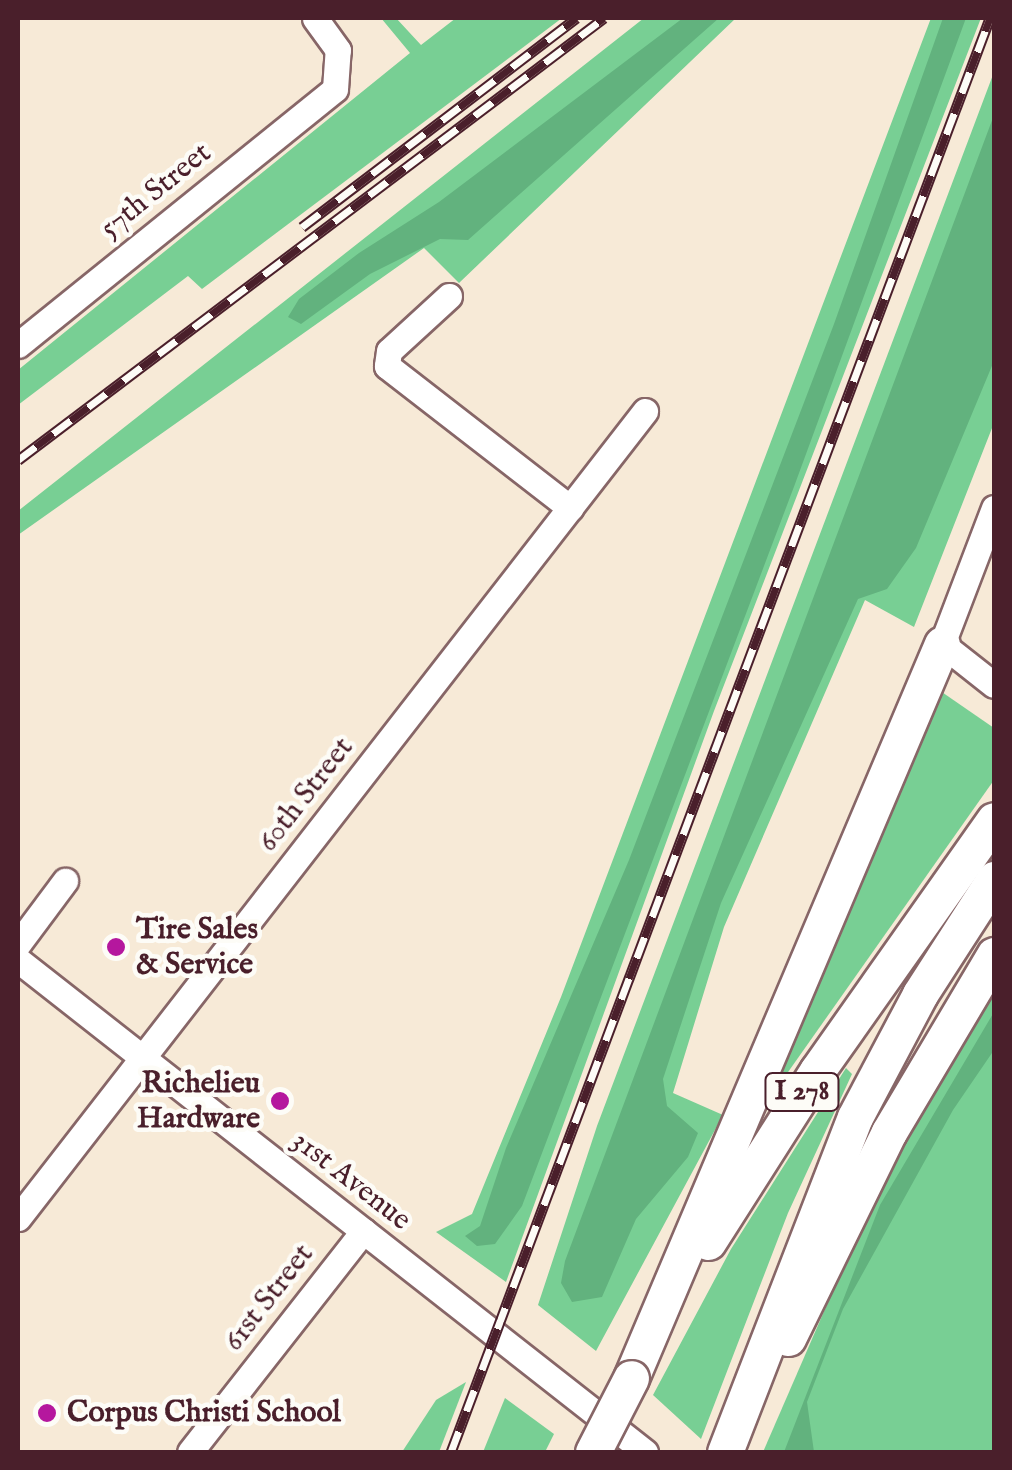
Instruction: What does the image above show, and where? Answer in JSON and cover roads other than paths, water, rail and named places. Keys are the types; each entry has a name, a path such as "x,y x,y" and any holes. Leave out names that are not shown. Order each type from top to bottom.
{"highway":[{"path":"632,1378 942,644"},
{"name":"I 278","path":"593,1452 632,1378 790,1110 994,820"},
{"name":"I 278","path":"727,1446 855,1116 920,994 994,879"},
{"path":"727,1446 794,1328 889,1132 994,955"}],"street":[{"name":"57th Street","path":"18,344 335,89 338,50 314,18"},
{"path":"449,296 390,351 386,366 570,508"},
{"name":"60th Street","path":"18,1218 644,411"},
{"path":"994,508 942,644 994,685"},
{"path":"18,944 65,881"},
{"name":"31st Avenue","path":"18,960 643,1451"},
{"name":"61st Street","path":"190,1452 364,1232"}],"railway":[{"path":"302,227 576,18"},
{"path":"18,460 604,18"},
{"path":"451,1452 990,18"}],"place":[{"name":"Tire Sales & Service","path":"116,947"},
{"name":"Richelieu Hardware","path":"280,1101"},
{"name":"Corpus Christi School","path":"47,1413"}]}
